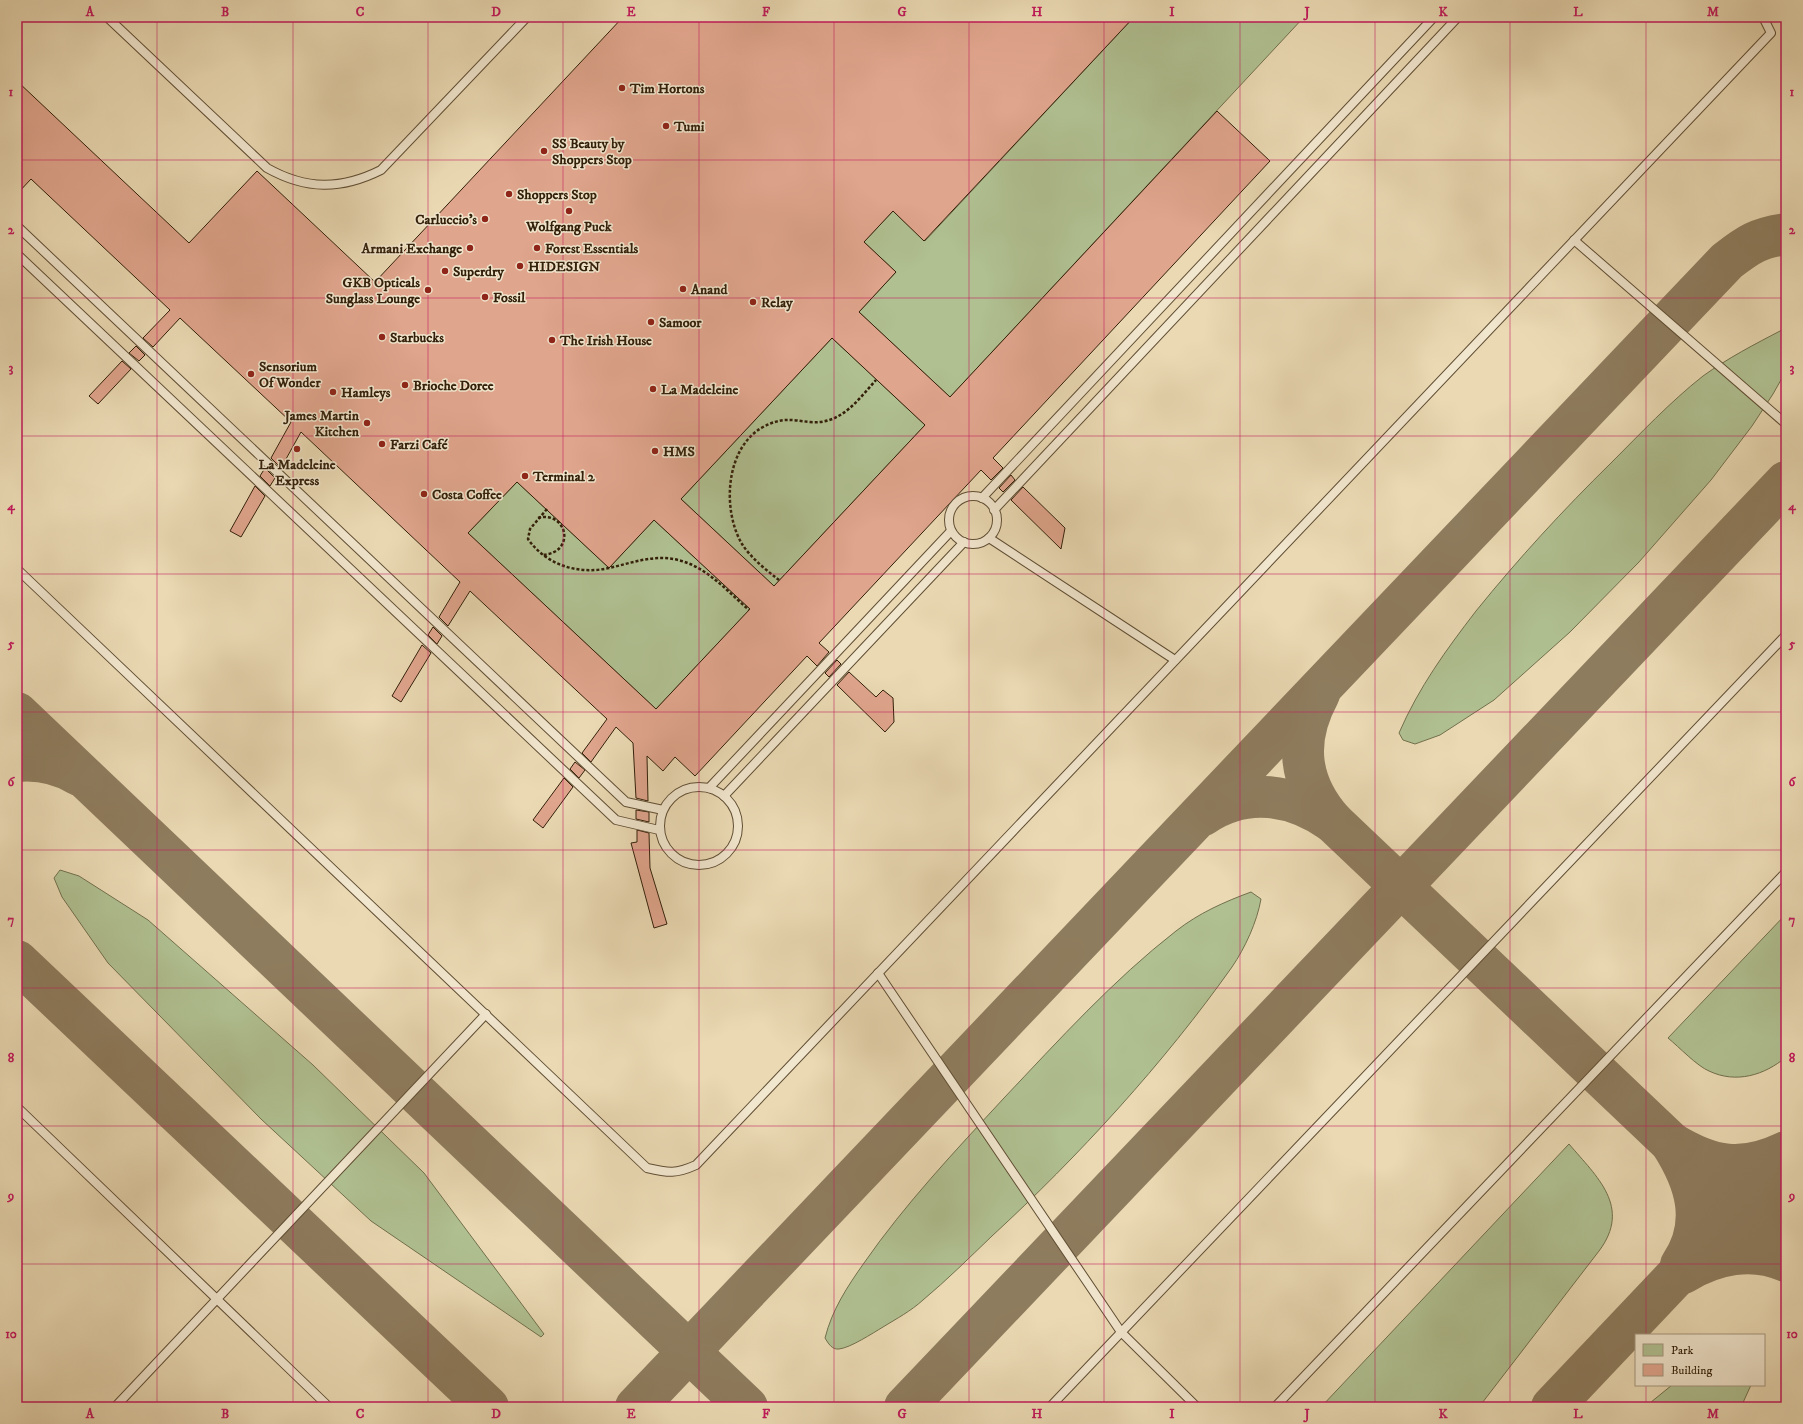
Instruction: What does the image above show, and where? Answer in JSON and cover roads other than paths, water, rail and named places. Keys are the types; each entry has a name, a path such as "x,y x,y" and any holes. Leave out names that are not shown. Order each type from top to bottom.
{"lane":[{"path":"107,17 267,168 295,181 325,185 354,181 381,170 527,17"},
{"path":"982,498 1434,17"},
{"path":"994,510 1458,17"},
{"path":"17,569 647,1168 665,1172 681,1172 696,1165 1771,33 1763,17"},
{"path":"17,226 626,802 663,810"},
{"path":"1574,240 1786,424"},
{"path":"17,254 616,820 659,830"},
{"path":"970,496 982,498 986,500 994,510 997,521 995,529 989,538 978,544 964,542 956,538 951,531 949,517 956,503 962,498 970,496"},
{"path":"709,788 951,531"},
{"path":"989,538 1175,660"},
{"path":"724,796 964,542"},
{"path":"1050,1407 1786,635"},
{"path":"692,788 709,788 724,796 734,807 738,816 739,826 734,845 721,859 713,863 700,865 678,860 666,847 659,830 663,810 668,802 683,790 692,788"},
{"path":"1275,1407 1786,872"},
{"path":"878,973 1121,1332 1197,1407"},
{"path":"115,1407 486,1014"},
{"path":"17,1106 329,1407"}],"place":[{"name":"Tim Hortons","path":"622,88"},
{"name":"Tumi","path":"666,126"},
{"name":"SS Beauty by Shoppers Stop","path":"544,151"},
{"name":"Shoppers Stop","path":"509,194"},
{"name":"Wolfgang Puck","path":"569,211"},
{"name":"Carluccio's","path":"485,219"},
{"name":"Armani Exchange","path":"470,248"},
{"name":"Forest Essentials","path":"537,248"},
{"name":"HIDESIGN","path":"520,266"},
{"name":"Superdry","path":"445,271"},
{"name":"Anand","path":"683,289"},
{"name":"GKB Opticals Sunglass Lounge","path":"428,290"},
{"name":"Fossil","path":"485,297"},
{"name":"Relay","path":"753,302"},
{"name":"Samoor","path":"651,322"},
{"name":"Starbucks","path":"382,337"},
{"name":"The Irish House","path":"552,340"},
{"name":"Sensorium Of Wonder","path":"251,374"},
{"name":"Brioche Doree","path":"405,385"},
{"name":"La Madeleine","path":"653,389"},
{"name":"Hamleys","path":"333,392"},
{"name":"James Martin Kitchen","path":"367,423"},
{"name":"Farzi Café","path":"382,444"},
{"name":"La Madeleine Express","path":"297,449"},
{"name":"HMS","path":"655,451"},
{"name":"Terminal 2","path":"525,476"},
{"name":"Costa Coffee","path":"424,494"}]}
